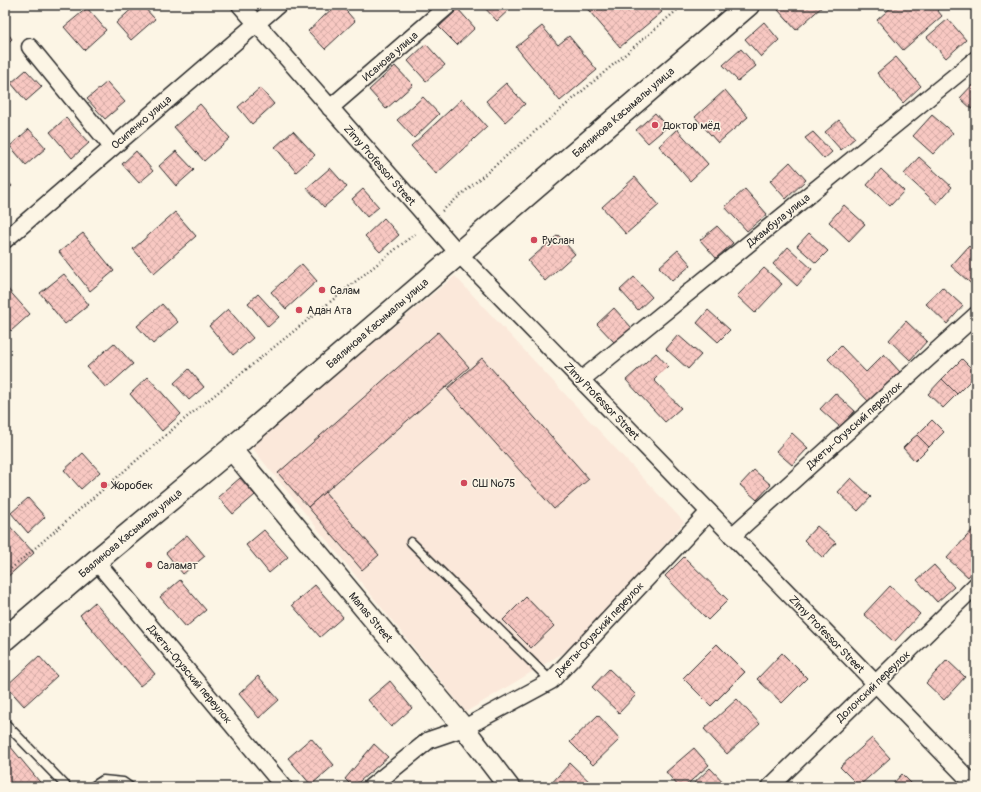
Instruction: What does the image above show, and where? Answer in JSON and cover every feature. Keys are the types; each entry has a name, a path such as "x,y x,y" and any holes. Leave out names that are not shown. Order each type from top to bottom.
{"main road":[{"name":"Баялинова Касымалы улица","path":"5,639 231,449 748,5"}],"street":[{"name":"Zimy Professor Street","path":"240,5 459,254 976,787"},
{"name":"Осипенко улица","path":"5,240 278,5"},
{"name":"Исанова улица","path":"330,108 449,5"},
{"path":"30,47 112,147"},
{"name":"Джамбула улица","path":"581,380 976,59"},
{"name":"Джеты-Огузский переулок","path":"732,536 976,315"},
{"name":"Manas Street","path":"231,449 464,728 508,787"},
{"name":"Джеты-Огузский переулок","path":"372,787 429,740 464,728 551,681 709,512"},
{"name":"Джеты-Огузский переулок","path":"96,561 284,787"},
{"name":"Долонский переулок","path":"770,787 976,585"}],"lane":[{"path":"411,542 551,681"},
{"path":"5,722 67,787"},
{"path":"92,787 103,780 122,782 130,787"}],"path":[{"path":"5,574 181,422 430,222 683,5"}],"shaded area":[{"name":"СШ №75","path":"455,276 684,522 584,640 466,712 249,444"}],"building":[{"path":"136,5 142,5 155,19 131,40 116,23"},
{"path":"336,5 341,5 355,21 325,49 308,31"},
{"path":"482,5 512,5 513,6 497,21"},
{"path":"584,5 657,5 662,12 620,47"},
{"path":"784,5 824,5 796,30 778,10"},
{"path":"894,5 933,5 942,16 903,50 877,20"},
{"path":"87,8 106,30 84,50 64,27"},
{"path":"458,9 475,28 457,45 439,27"},
{"path":"948,19 966,40 946,58 927,37"},
{"path":"764,22 779,40 761,57 745,39"},
{"path":"542,26 558,45 569,36 597,70 560,101 516,47"},
{"path":"5,30 12,39 5,46"},
{"path":"426,44 445,65 426,81 408,61"},
{"path":"741,49 756,66 738,81 723,65"},
{"path":"896,57 921,86 903,103 877,73"},
{"path":"395,66 413,85 386,109 369,90"},
{"path":"26,70 42,87 26,101 11,83"},
{"path":"976,81 976,113 960,98"},
{"path":"107,82 125,102 105,119 87,99"},
{"path":"506,83 525,104 505,122 486,101"},
{"path":"260,88 274,104 252,124 238,107"},
{"path":"725,90 748,117 718,143 695,117"},
{"path":"423,97 439,114 414,138 397,120"},
{"path":"462,99 487,127 436,174 411,146"},
{"path":"200,104 230,138 204,161 174,127"},
{"path":"655,113 667,127 648,143 636,130"},
{"path":"932,115 953,133 933,154 913,136"},
{"path":"66,118 89,143 72,158 50,132"},
{"path":"839,120 855,138 841,150 825,132"},
{"path":"29,129 46,148 26,165 10,146"},
{"path":"677,129 708,164 690,181 659,146"},
{"path":"293,131 315,155 296,172 275,147"},
{"path":"813,132 832,152 824,159 805,138"},
{"path":"136,151 153,171 139,183 122,164"},
{"path":"176,151 194,170 176,186 159,166"},
{"path":"919,157 952,187 937,204 904,174"},
{"path":"790,162 806,180 786,199 770,181"},
{"path":"330,168 347,187 324,207 307,188"},
{"path":"881,169 904,191 890,206 867,185"},
{"path":"635,177 659,205 626,234 602,207"},
{"path":"5,178 12,186 5,192"},
{"path":"363,189 379,207 367,217 352,199"},
{"path":"745,189 767,214 747,231 725,207"},
{"path":"844,205 865,224 849,241 829,222"},
{"path":"175,212 196,236 154,273 133,249"},
{"path":"384,218 399,235 380,252 365,236"},
{"path":"717,226 733,243 716,258 700,240"},
{"path":"83,233 114,271 90,291 59,252"},
{"path":"809,233 828,251 816,263 797,246"},
{"path":"558,235 575,254 545,281 528,261"},
{"path":"969,246 976,253 976,288 951,266"},
{"path":"788,247 812,269 797,286 773,264"},
{"path":"678,250 691,265 672,281 659,267"},
{"path":"302,264 317,281 286,309 271,292"},
{"path":"764,268 782,284 755,313 737,296"},
{"path":"64,274 89,305 65,324 40,293"},
{"path":"634,277 652,297 638,310 620,290"},
{"path":"5,286 30,314 11,331 5,324"},
{"path":"942,287 963,306 947,324 926,304"},
{"path":"258,294 279,317 268,327 248,303"},
{"path":"162,304 178,322 153,344 137,326"},
{"path":"614,308 632,328 615,343 597,324"},
{"path":"228,309 253,338 233,355 209,326"},
{"path":"708,310 730,330 718,342 697,323"},
{"path":"906,321 927,341 910,360 889,340"},
{"path":"438,332 469,367 308,507 278,473"},
{"path":"678,335 701,355 688,369 666,349"},
{"path":"114,343 133,364 106,388 87,367"},
{"path":"841,346 866,372 884,354 900,372 869,402 828,359"},
{"path":"656,353 668,366 654,380 681,408 665,422 626,380"},
{"path":"482,358 589,479 554,509 447,389"},
{"path":"962,359 976,373 976,375 957,394 942,379"},
{"path":"189,369 204,387 189,400 174,383"},
{"path":"148,377 181,414 162,431 130,394"},
{"path":"942,379 957,394 943,408 928,394"},
{"path":"835,393 855,411 840,427 820,409"},
{"path":"932,420 944,432 929,447 917,435"},
{"path":"792,433 808,448 792,465 776,451"},
{"path":"917,435 929,447 915,461 903,448"},
{"path":"83,453 100,472 81,489 64,470"},
{"path":"754,470 771,485 757,500 740,485"},
{"path":"240,478 255,495 233,514 218,497"},
{"path":"851,478 871,497 858,511 838,492"},
{"path":"325,492 379,555 362,570 308,507"},
{"path":"28,498 45,517 28,533 11,513"},
{"path":"5,521 34,553 5,579"},
{"path":"817,526 836,543 823,558 804,540"},
{"path":"976,526 976,568 968,577 947,558"},
{"path":"264,530 288,557 269,573 246,545"},
{"path":"187,535 205,556 183,574 166,553"},
{"path":"684,557 728,600 708,620 665,576"},
{"path":"934,565 954,587 937,602 917,580"},
{"path":"180,580 206,610 186,627 160,597"},
{"path":"315,585 343,617 320,637 292,605"},
{"path":"890,586 920,614 894,642 864,614"},
{"path":"526,597 554,626 531,648 503,620"},
{"path":"95,602 155,674 140,686 80,615"},
{"path":"717,644 745,672 711,706 683,678"},
{"path":"782,653 807,678 782,703 757,679"},
{"path":"39,656 57,676 24,706 6,686"},
{"path":"947,660 965,677 944,700 926,683"},
{"path":"609,669 636,695 619,713 592,687"},
{"path":"258,676 279,700 259,718 239,694"},
{"path":"390,681 412,708 391,727 368,700"},
{"path":"737,699 760,724 727,754 704,729"},
{"path":"598,715 620,739 593,765 570,742"},
{"path":"311,738 334,765 311,785 288,758"},
{"path":"872,738 890,758 859,786 840,767"},
{"path":"5,740 44,787 5,787"},
{"path":"374,744 388,757 353,787 345,779"},
{"path":"694,748 709,765 684,787 679,787 666,772"},
{"path":"570,763 595,787 548,787"},
{"path":"710,768 728,787 690,787"},
{"path":"902,774 915,787 890,787"}],"place":[{"name":"Доктор мёд","path":"655,125"},
{"name":"Руслан","path":"534,240"},
{"name":"Салам","path":"322,290"},
{"name":"Адан Ата","path":"299,310"},
{"name":"СШ №75","path":"464,483"},
{"name":"Жоробек","path":"104,485"},
{"name":"Саламат","path":"149,565"}]}
